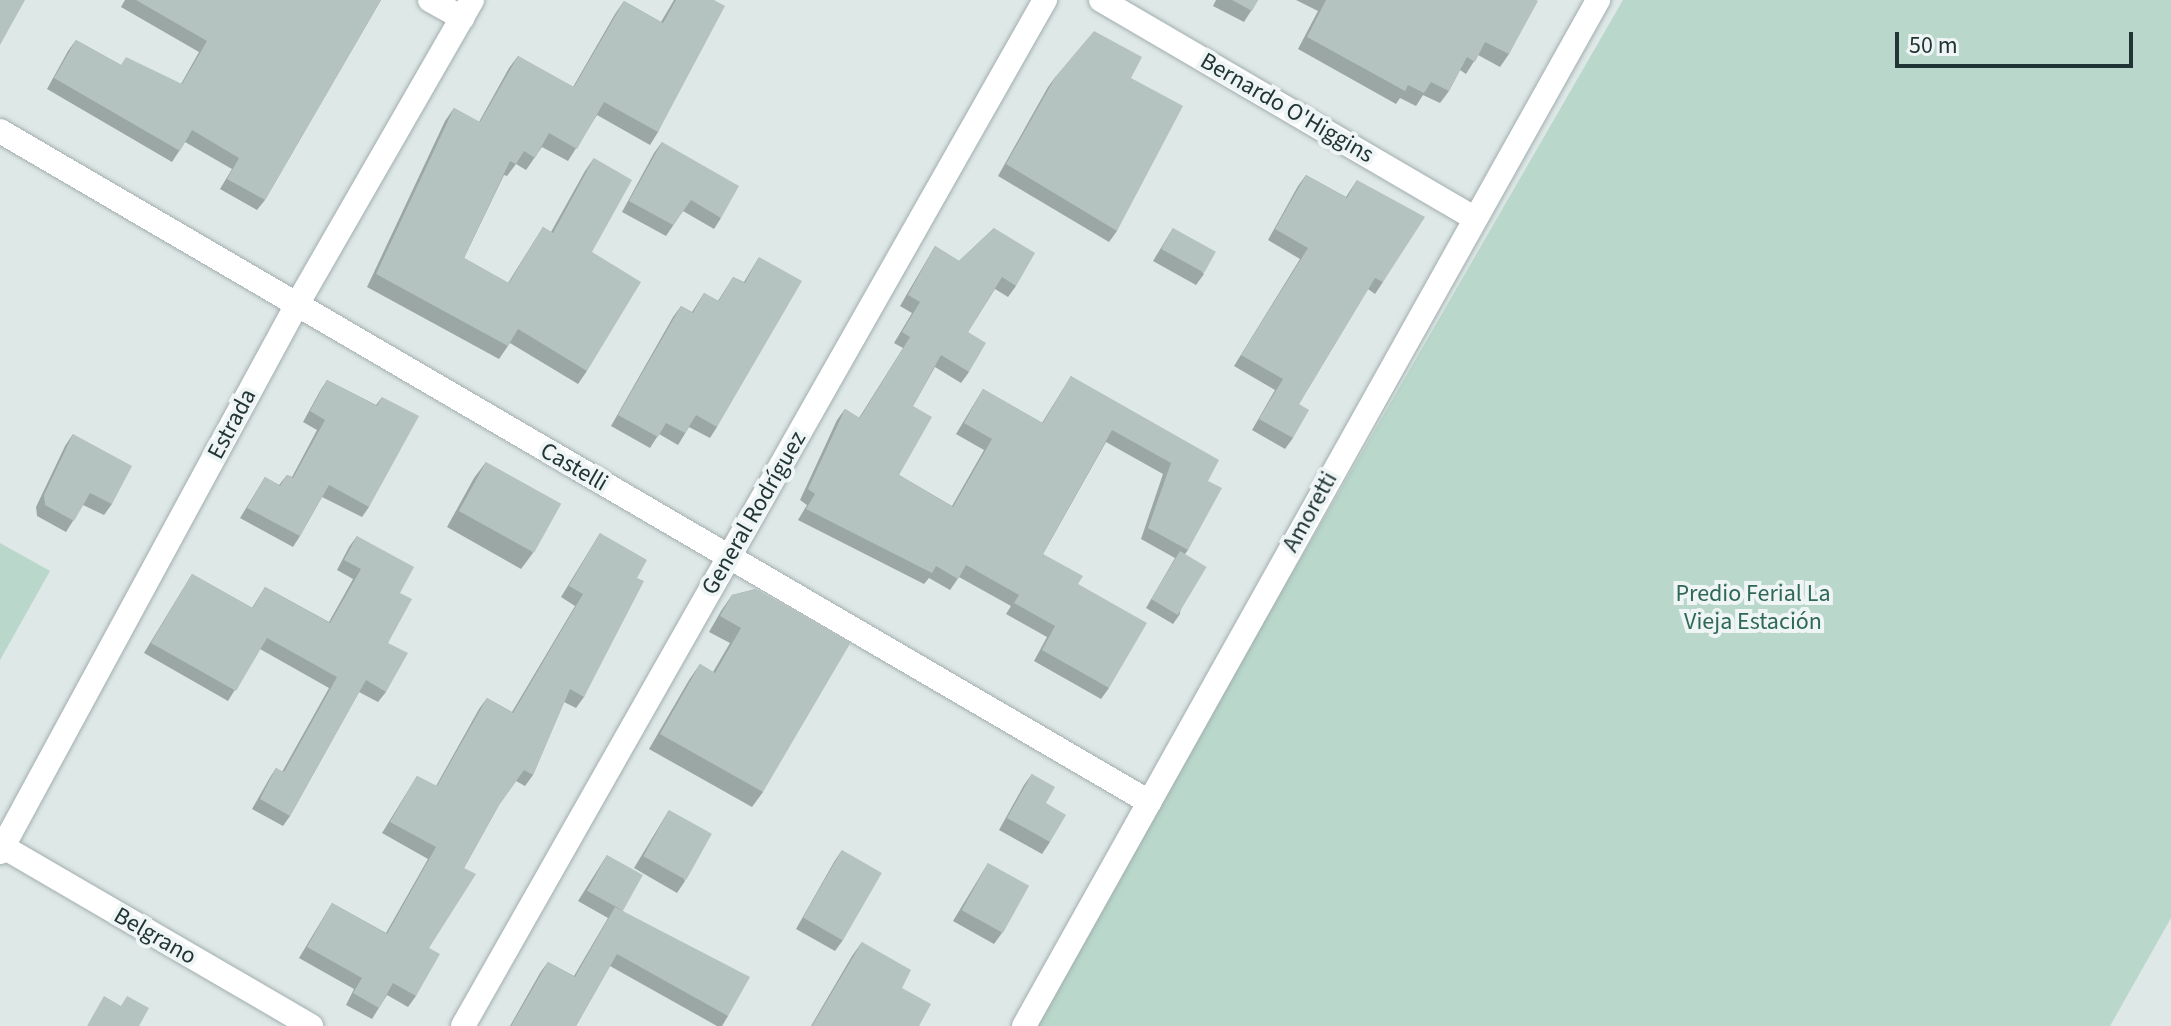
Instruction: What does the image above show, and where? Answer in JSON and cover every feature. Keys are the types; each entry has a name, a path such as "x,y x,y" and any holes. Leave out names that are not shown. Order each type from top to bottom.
{"street":[{"path":"430,0 467,9"},
{"name":"General Rodríguez","path":"463,1026 1045,0"},
{"name":"Bernardo O'Higgins","path":"1101,0 1473,217"},
{"name":"Amoretti","path":"1024,1026 1473,217 1598,0"},
{"name":"Estrada","path":"1,848 295,308 467,9"},
{"name":"Castelli","path":"0,131 295,308 729,556 1149,802"},
{"name":"Belgrano","path":"1,848 311,1026"}],"green space":[{"name":"Predio Ferial La Vieja Estación","path":"1623,0 2171,0 2171,918 2110,1026 1031,1026"},
{"path":"0,543 50,571 0,660"}],"building":[{"path":"0,0 25,0 0,45"},
{"path":"136,0 381,0 265,200 227,179 239,158 192,130 180,151 54,78 76,40 121,65 126,57 182,84 207,41"},
{"path":"676,0 714,0 725,6 658,132 604,102 577,149 549,133 535,158 524,151 516,164 510,161 464,258 509,283 543,227 553,233 594,158 632,180 592,252 641,282 587,371 518,329 508,346 376,274 454,108 480,122 518,56 574,87 624,1 663,23"},
{"path":"1232,0 1258,0 1252,11"},
{"path":"1326,0 1538,1 1509,54 1485,42 1475,62 1467,57 1449,91 1431,82 1424,93 1408,85 1405,91 1307,37"},
{"path":"1094,31 1142,57 1131,78 1183,106 1117,231 1006,164 1056,76"},
{"path":"662,142 739,186 721,218 691,200 673,225 629,201"},
{"path":"1306,175 1347,198 1357,180 1425,217 1383,282 1375,278 1299,404 1309,410 1293,438 1259,419 1283,379 1241,355 1308,248 1275,229"},
{"path":"994,228 1035,253 1016,286 1002,277 968,332 986,343 969,372 941,355 913,406 932,417 899,475 953,507 992,439 964,423 983,389 1043,423 1071,376 1219,460 1208,481 1222,488 1188,550 1148,528 1171,463 1112,430 1043,554 1083,576 1078,584 1147,623 1109,688 1042,650 1055,626 1014,603 1019,595 966,565 958,579 936,566 932,573 806,509 815,494 808,489 845,409 860,418 910,337 902,332 920,302 908,295 935,246 959,261"},
{"path":"1173,228 1216,252 1204,273 1161,249"},
{"path":"759,257 802,281 717,427 696,415 685,433 666,423 658,437 618,415 681,306 693,313 704,293 719,301 733,277 745,283"},
{"path":"327,380 377,406 382,397 419,416 369,507 329,485 300,536 247,508 265,477 280,486 287,475 293,478 325,420 310,411"},
{"path":"73,434 132,466 112,504 90,493 74,521 45,505 44,495"},
{"path":"486,462 561,504 534,553 459,511"},
{"path":"600,533 647,560 637,578 644,581 584,697 570,689 533,775 524,770 499,805 464,868 476,874 429,948 440,954 416,996 393,983 379,1008 353,993 362,978 307,947 332,903 387,934 436,847 390,822 417,776 437,786 487,698 513,713 583,594 569,586"},
{"path":"357,536 414,567 400,593 412,599 388,643 408,653 386,692 366,680 290,816 260,799 276,768 284,772 337,677 267,638 236,691 151,643 192,574 253,608 265,587 330,623 361,569 344,560"},
{"path":"1180,551 1207,567 1178,615 1151,599"},
{"path":"756,589 851,642 763,792 660,734 700,664 715,673 741,628 720,616 732,595"},
{"path":"1032,774 1055,787 1046,803 1066,815 1050,842 1007,818"},
{"path":"669,810 712,834 686,880 643,856"},
{"path":"842,850 882,873 843,941 803,918"},
{"path":"607,855 643,875 623,911 587,891"},
{"path":"988,863 1029,886 1003,933 962,910"},
{"path":"615,907 750,977 728,1016 617,954 576,1026 511,1026 548,962 575,977"},
{"path":"862,942 911,970 902,988 931,1004 919,1026 812,1026"},
{"path":"104,996 121,1006 127,996 149,1008 139,1026 87,1026"}]}
